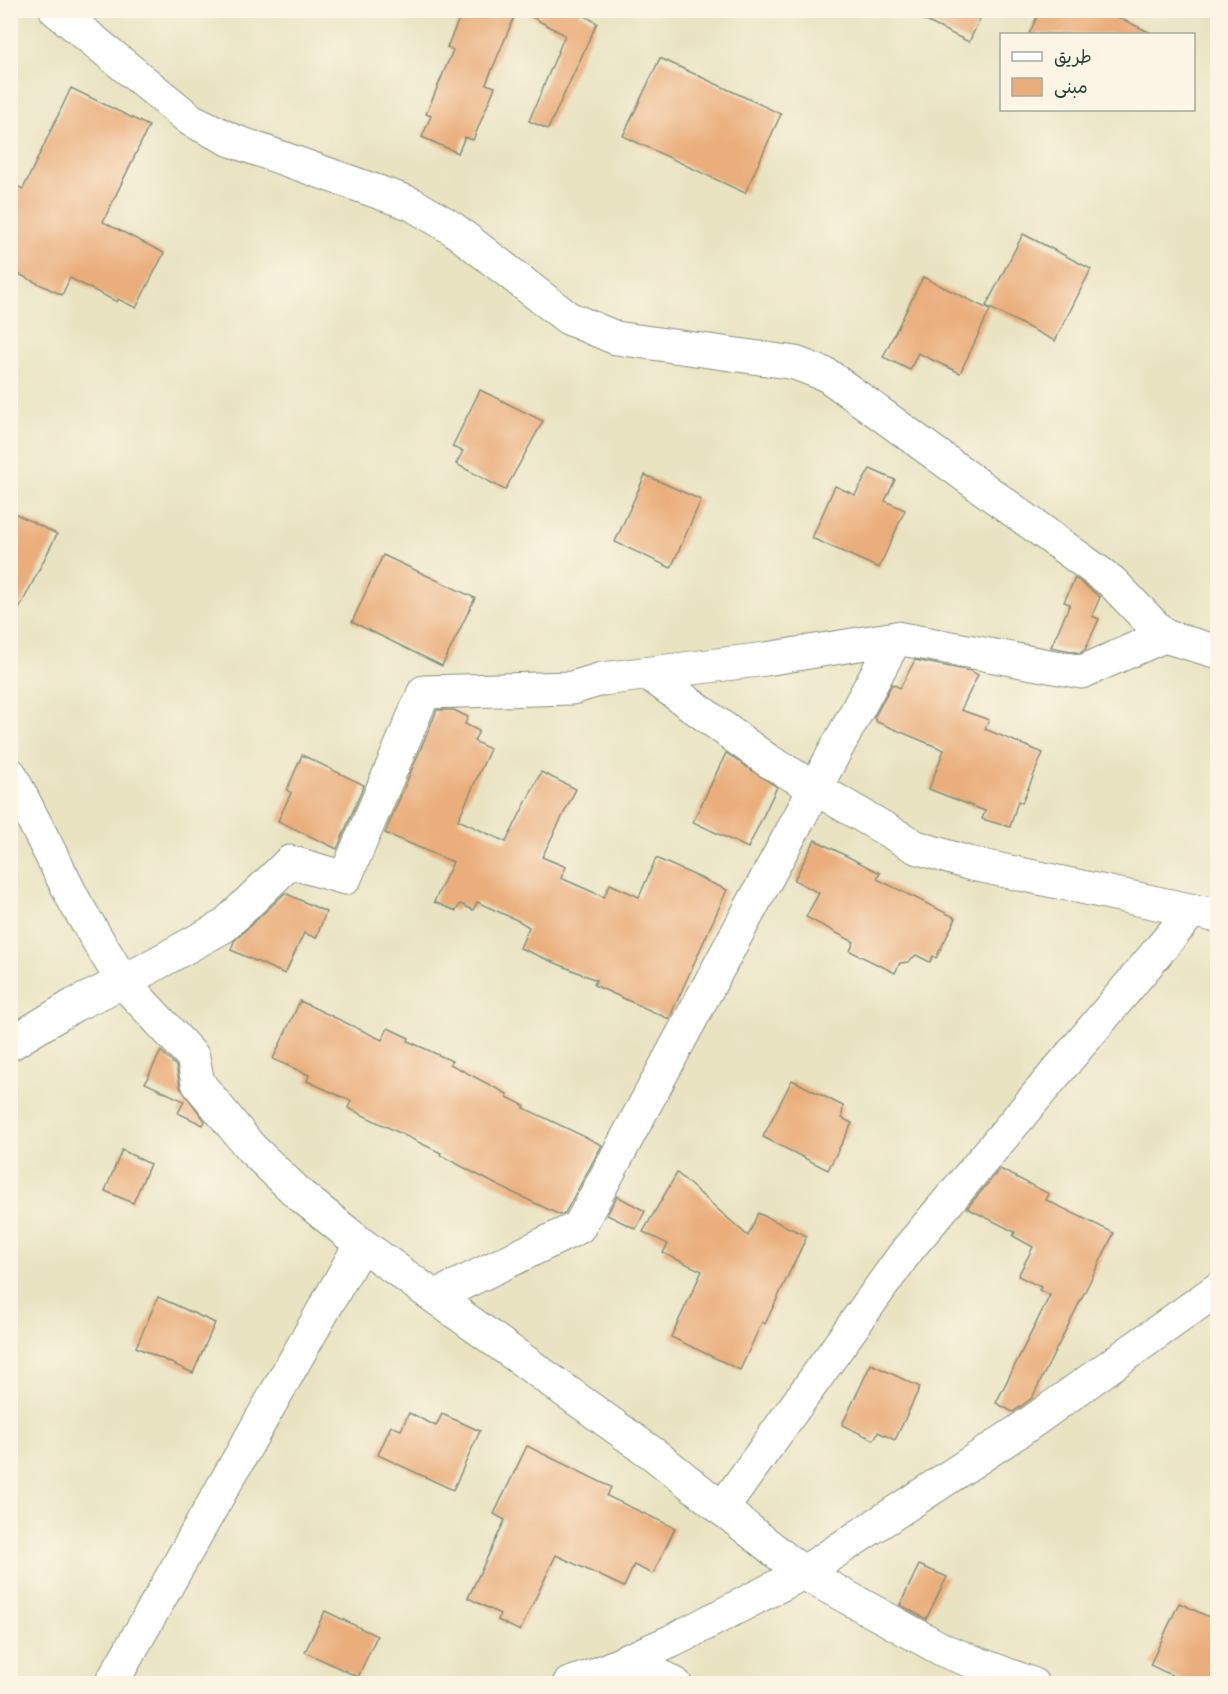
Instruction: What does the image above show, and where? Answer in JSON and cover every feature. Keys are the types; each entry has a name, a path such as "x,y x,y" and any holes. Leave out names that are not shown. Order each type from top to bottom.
{"street":[{"path":"56,10 191,120 231,140 412,204 452,228 568,318 591,329 616,338 795,363 827,375 1112,582 1164,636 1218,652"},
{"path":"10,1044 74,1005 123,982 224,926 290,862 345,878 424,692 572,688 603,679 766,659 896,638 1082,672 1164,636"},
{"path":"436,1296 579,1227 896,638"},
{"path":"649,674 767,760 916,847 968,863 1205,914 908,1249 722,1509"},
{"path":"10,774 76,904 123,982 193,1057 198,1083 251,1148 300,1195 361,1244 436,1296 549,1382 656,1456 803,1573 945,1651 1032,1683"},
{"path":"111,1683 361,1244"},
{"path":"569,1683 623,1671 672,1641 803,1573 1019,1431 1218,1289"},
{"path":"623,1671 675,1683"}],"building":[{"path":"463,10 517,10 486,84 495,87 473,140 465,137 458,153 422,137 431,116 426,114 453,50 447,47"},
{"path":"519,10 575,10 597,23 548,129 529,121 565,35"},
{"path":"903,10 984,10 969,42"},
{"path":"1040,10 1103,10 1151,33 1029,33"},
{"path":"660,58 781,114 745,193 623,136"},
{"path":"71,88 149,126 103,222 164,253 136,308 118,299 117,302 70,278 62,295 10,270 10,201 17,186 23,189"},
{"path":"1023,234 1091,269 1055,341 986,306"},
{"path":"923,277 990,310 960,373 918,353 910,370 883,357"},
{"path":"480,390 543,421 505,490 456,464 463,451 452,447"},
{"path":"870,469 895,480 885,501 905,510 879,568 812,538 835,486 855,495"},
{"path":"645,475 701,500 671,568 615,542"},
{"path":"10,511 57,534 10,627"},
{"path":"383,555 475,598 442,666 352,622"},
{"path":"1075,578 1100,597 1092,616 1099,619 1085,650 1080,653 1051,647 1070,604 1064,602"},
{"path":"915,660 971,671 978,675 961,710 989,720 985,729 1043,753 1022,803 1018,801 1010,827 982,819 985,811 929,789 944,750 877,722 874,718 892,684 900,688"},
{"path":"437,710 454,710 468,717 465,724 479,731 474,741 490,749 458,820 506,842 541,772 576,789 542,857 566,867 561,878 604,897 610,884 639,897 656,858 727,890 669,1019 594,985 596,980 520,948 529,927 519,921 477,902 473,910 460,904 456,911 434,902 453,862 385,833"},
{"path":"726,753 777,787 748,848 693,822"},
{"path":"302,755 364,785 337,849 278,821 291,793 287,790"},
{"path":"815,840 880,873 877,879 956,918 936,958 933,956 930,962 916,955 908,962 900,963 895,973 850,951 854,942 806,917 819,893 794,880"},
{"path":"285,893 326,912 316,938 304,933 285,974 231,950 234,941"},
{"path":"300,1001 382,1040 388,1028 409,1038 408,1041 452,1061 450,1064 507,1094 507,1097 525,1106 524,1108 602,1145 565,1213 560,1215 499,1186 440,1155 441,1153 348,1108 351,1101 307,1081 309,1075 273,1059"},
{"path":"161,1051 176,1066 180,1087 205,1121 203,1125 178,1113 184,1101 145,1083"},
{"path":"792,1080 843,1106 842,1118 852,1123 828,1170 763,1137"},
{"path":"122,1150 150,1164 133,1203 105,1191"},
{"path":"1000,1169 1049,1194 1046,1200 1114,1233 1032,1398 1013,1412 996,1403 1050,1295 1039,1290 1041,1287 1018,1276 1033,1247 1013,1236 1015,1232 967,1208"},
{"path":"677,1173 748,1236 758,1213 807,1236 740,1370 671,1337 702,1271 663,1253 668,1244 643,1232"},
{"path":"617,1196 645,1211 636,1229 607,1215"},
{"path":"158,1297 215,1323 193,1373 136,1347"},
{"path":"871,1364 920,1387 895,1440 878,1432 874,1440 842,1425"},
{"path":"409,1413 436,1426 442,1414 480,1431 453,1490 378,1455 391,1426 401,1430"},
{"path":"527,1446 611,1487 607,1496 675,1528 653,1574 634,1565 624,1587 556,1555 520,1631 498,1620 500,1614 468,1598 505,1520 494,1514"},
{"path":"919,1565 947,1577 926,1619 900,1605"},
{"path":"1179,1603 1218,1621 1218,1683 1188,1683 1150,1665"},
{"path":"325,1611 377,1636 358,1677 305,1652"}]}
